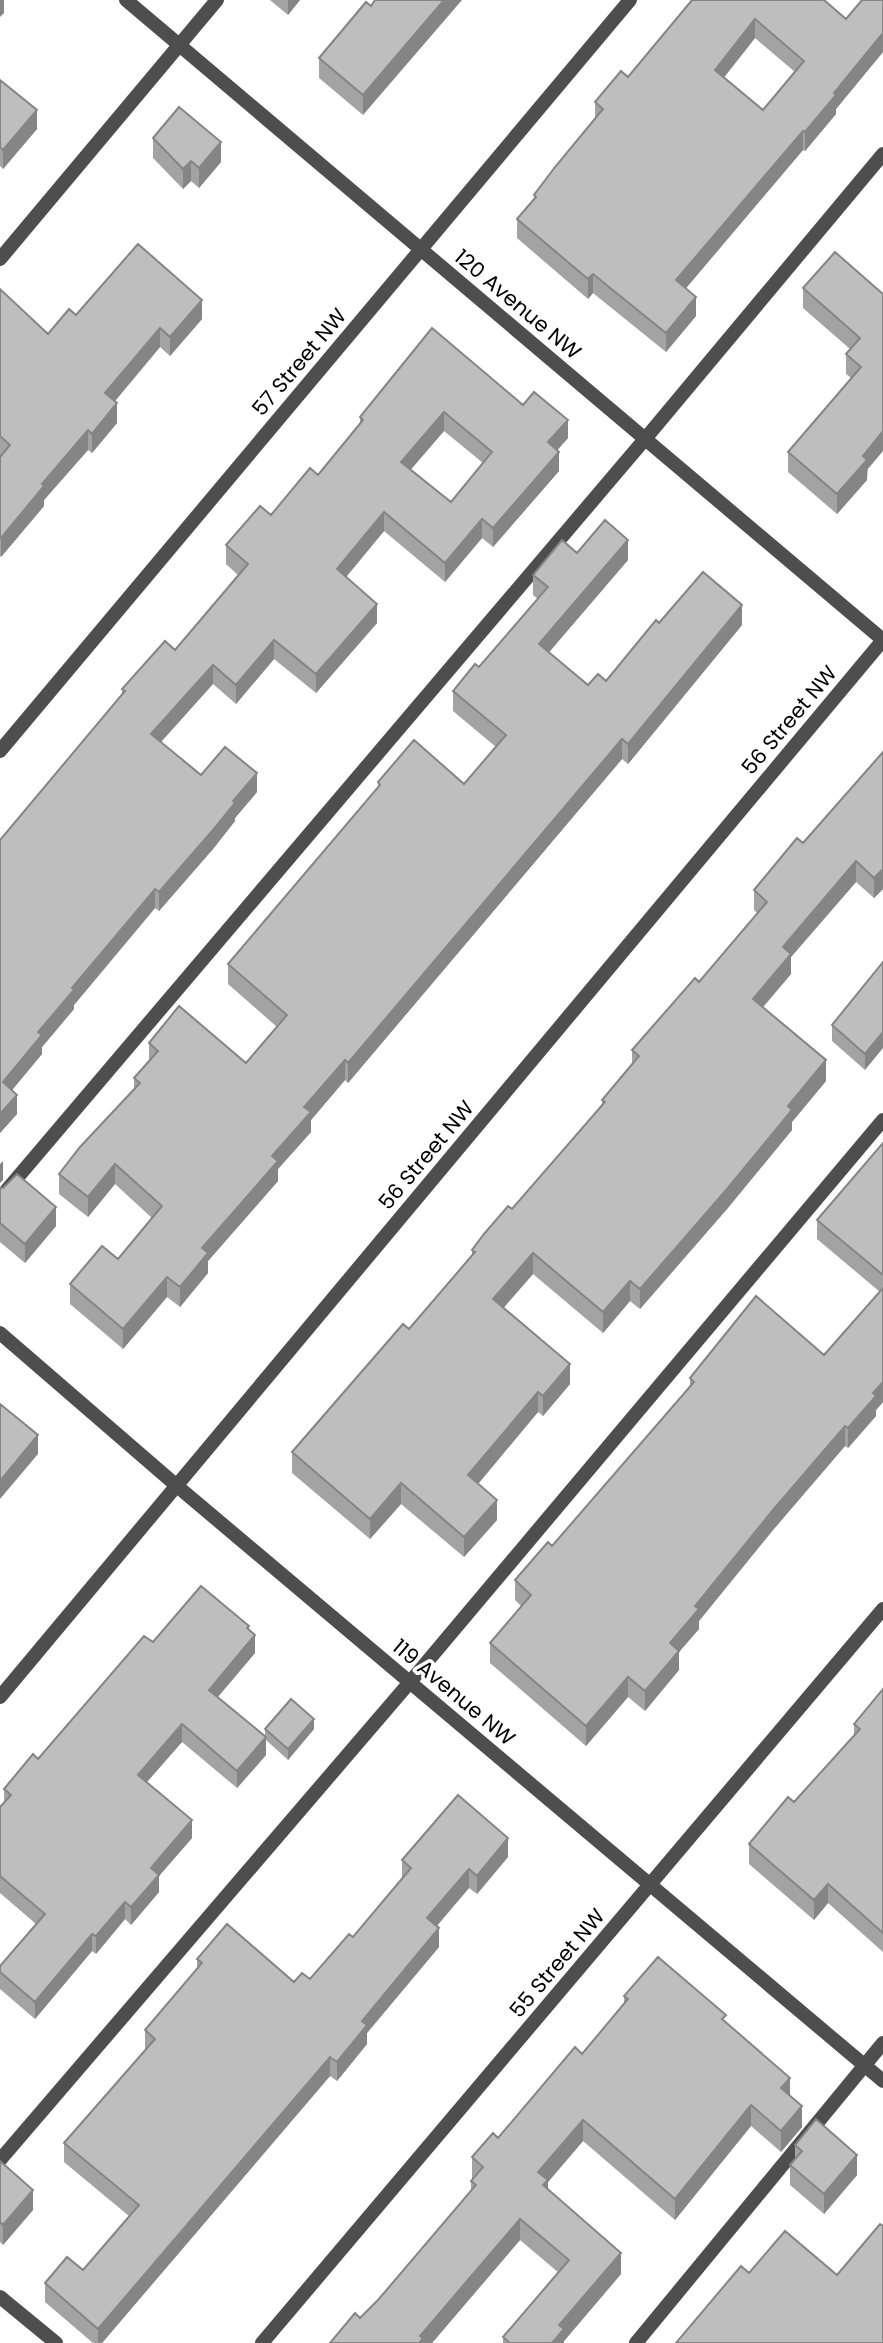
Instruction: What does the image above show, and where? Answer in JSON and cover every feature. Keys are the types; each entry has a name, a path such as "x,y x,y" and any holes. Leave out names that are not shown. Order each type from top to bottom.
{"street":[{"name":"120 Avenue NW","path":"126,0 883,640"},
{"path":"0,259 218,0"},
{"name":"57 Street NW","path":"0,751 630,0"},
{"path":"0,1198 645,439 883,154"},
{"name":"56 Street NW","path":"0,1697 883,640"},
{"path":"0,2160 410,1682 883,1120"},
{"name":"119 Avenue NW","path":"0,1333 177,1486 883,2081"},
{"name":"55 Street NW","path":"262,2343 883,1609"},
{"path":"636,2343 883,2043"},
{"path":"0,2297 55,2343"}],"building":[{"path":"375,0 444,0 363,95 319,58 366,2 371,6"},
{"path":"692,0 824,0 846,19 862,0 883,0 883,33 805,132 803,131 676,280 696,297 666,333 593,274 588,279 517,219 603,109 595,102 621,71 628,77","holes":["755,19 804,61 763,110 715,70"]},
{"path":"0,80 37,110 3,150 0,147"},
{"path":"179,107 221,142 199,168 191,161 183,169 153,138"},
{"path":"138,244 202,300 170,337 160,328 105,393 117,403 92,434 88,430 1,538 0,457 10,445 0,436 0,289 48,334 69,309 76,315"},
{"path":"835,252 883,294 883,431 863,456 867,460 837,494 788,452 861,367 846,354 860,338 803,288"},
{"path":"432,328 523,405 534,392 568,420 548,442 559,452 493,528 482,519 445,563 384,512 337,569 377,604 316,674 274,640 236,685 213,665 151,734 201,775 225,747 257,773 213,830 159,892 155,889 38,1032 42,1035 3,1082 17,1095 0,1114 0,840 125,691 122,689 165,641 175,650 248,564 226,545 260,506 271,515 310,468 318,475 363,420 360,417","holes":["444,412 492,452 451,502 401,462"]},
{"path":"605,520 628,540 539,644 588,685 598,674 606,681 656,620 659,623 703,572 742,605 628,744 622,739 348,1063 345,1060 304,1107 311,1112 272,1156 278,1161 202,1248 208,1253 180,1287 167,1277 123,1329 70,1284 102,1246 118,1259 162,1206 115,1164 88,1197 59,1174 80,1147 140,1083 134,1078 158,1051 149,1043 179,1006 246,1063 287,1015 228,964 380,785 378,782 414,740 464,784 506,735 453,691 475,664 479,667 548,587 533,575 562,540 577,553"},
{"path":"883,752 883,869 874,878 856,861 783,947 791,954 753,999 826,1060 788,1106 792,1110 640,1289 630,1281 603,1312 533,1253 493,1299 570,1364 543,1396 538,1392 468,1475 497,1500 464,1537 401,1483 370,1519 292,1452 403,1324 409,1329 475,1252 472,1250 508,1206 512,1209 605,1102 602,1100 639,1056 632,1050 695,978 699,982 767,902 754,890 797,838 803,843"},
{"path":"883,962 883,1032 865,1054 832,1025"},
{"path":"883,1143 883,1275 817,1220"},
{"path":"17,1174 56,1207 25,1244 0,1223 0,1188"},
{"path":"883,1288 883,1382 873,1393 876,1396 848,1428 845,1426 695,1606 699,1609 670,1643 679,1651 645,1691 628,1677 586,1726 490,1643 531,1595 515,1580 548,1542 552,1546 694,1382 690,1378 756,1296 824,1355"},
{"path":"0,1404 38,1435 0,1481"},
{"path":"201,1586 249,1626 247,1628 255,1635 209,1690 266,1737 237,1771 182,1724 138,1775 192,1820 151,1868 159,1875 131,1907 125,1902 96,1936 92,1934 35,2002 0,1972 0,1966 45,1914 0,1876 0,1807 11,1795 4,1789 33,1754 38,1759 144,1636 153,1642"},
{"path":"883,1689 883,1933 828,1884 814,1900 749,1844 788,1797 794,1802 860,1729 854,1724"},
{"path":"291,1699 314,1719 288,1749 265,1729"},
{"path":"458,1795 508,1838 477,1876 469,1869 427,1918 439,1928 362,2021 367,2025 337,2062 330,2057 98,2329 45,2283 67,2257 83,2270 139,2205 64,2143 155,2039 145,2030 202,1963 197,1959 227,1924 294,1982 302,1973 310,1979 349,1934 353,1937 411,1868 402,1860"},
{"path":"658,1957 726,2015 722,2019 790,2078 781,2088 802,2106 781,2131 751,2105 675,2199 583,2120 538,2172 548,2180 543,2185 621,2253 559,2325 564,2329 552,2343 510,2343 503,2337 569,2260 520,2219 420,2336 423,2338 419,2343 330,2343 355,2313 360,2318 378,2300 476,2185 471,2181 483,2167 472,2157 493,2133 498,2138 575,2047 582,2054 628,1999 624,1996"},
{"path":"816,2119 857,2155 824,2194 790,2165 802,2151 795,2145"},
{"path":"0,2161 33,2190 3,2225 0,2222"},
{"path":"880,2224 883,2226 883,2343 676,2343 741,2266 749,2273 785,2231 837,2275"}]}
